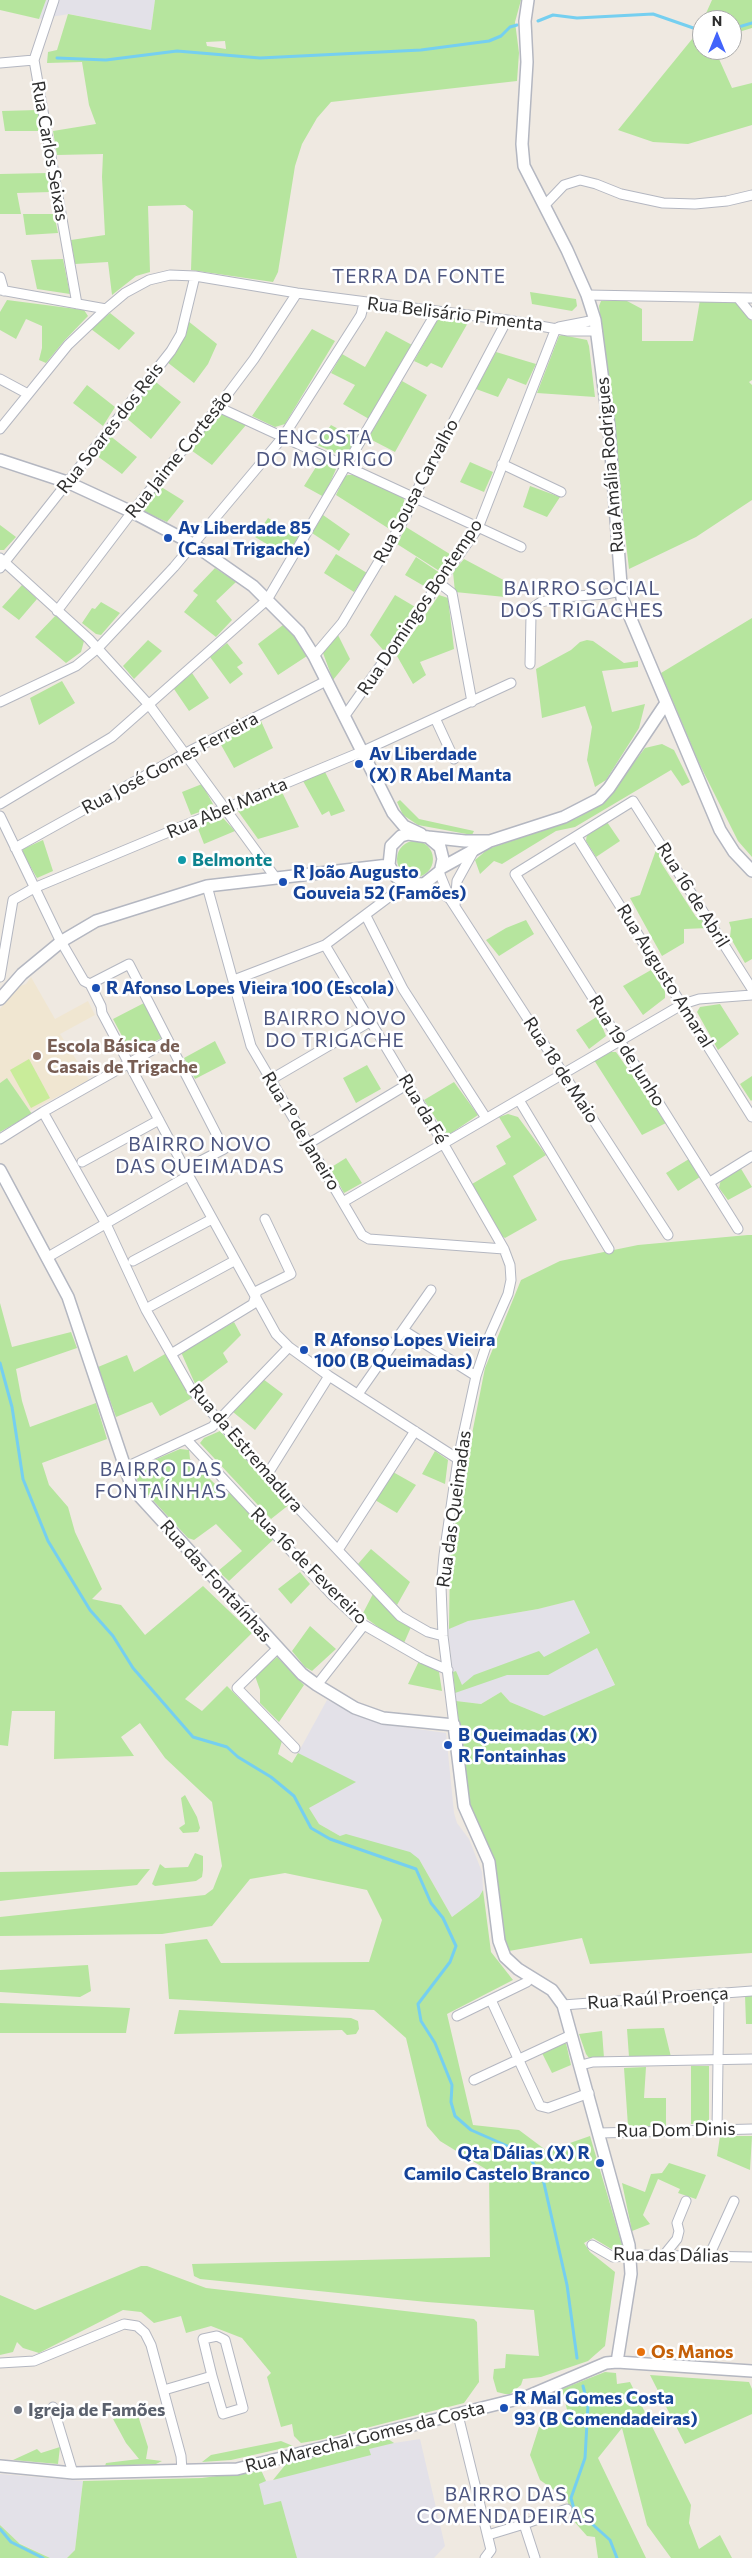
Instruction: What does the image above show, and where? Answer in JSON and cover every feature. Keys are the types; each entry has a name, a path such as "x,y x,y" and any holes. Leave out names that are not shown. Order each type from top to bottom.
{"street":[{"name":"Rua Carlos Seixas","path":"54,0 34,60 77,304"},
{"name":"Rua Amália Rodrigues","path":"528,0 525,21 527,62 523,156 526,172 587,295 596,326 609,427 621,591 720,830 734,852 752,871"},
{"path":"0,63 34,60"},
{"path":"544,206 564,185 580,180 621,194 663,202 695,204 727,201 752,195"},
{"name":"Rua Belisário Pimenta","path":"0,429 68,345 106,309 125,293 149,280 170,275 195,276 297,293 556,328 596,326"},
{"name":"Rua Soares dos Reis","path":"2,563 171,351 181,334 195,276"},
{"path":"0,277 2,291 106,309"},
{"name":"Rua Jaime Cortesão","path":"57,611 132,512 218,407 254,359 297,293"},
{"path":"587,295 752,298"},
{"path":"738,298 752,315"},
{"path":"0,702 68,671 98,648 193,544 283,437 361,315 364,302"},
{"path":"0,804 112,737 150,706 267,600 438,311"},
{"name":"Rua Sousa Carvalho","path":"314,656 342,623 406,516 414,496 507,320"},
{"name":"Rua Domingos Bontempo","path":"344,717 478,528 556,328"},
{"path":"0,379 28,394"},
{"path":"218,407 521,547"},
{"path":"0,460 67,482 132,512 193,544 244,579 267,600 299,632 314,656 393,813 404,826 424,835 440,847 443,859 440,870"},
{"path":"502,464 561,492"},
{"path":"2,563 98,648 150,706 275,877"},
{"path":"439,582 452,593 472,702"},
{"path":"530,664 531,616 535,606 541,602 563,597 621,591"},
{"name":"Rua José Gomes Ferreira","path":"16,848 184,754 326,681"},
{"name":"Rua Abel Manta","path":"0,977 13,900 34,888 361,752 512,683"},
{"path":"234,980 325,945 397,891 430,881 440,870 490,841 564,817 599,799 609,788 666,703"},
{"path":"435,718 454,759"},
{"name":"Rua 16 de Abril","path":"576,836 633,801 752,989"},
{"path":"393,813 389,864 395,876 415,885 440,892 452,902 457,881 473,852"},
{"path":"0,816 34,888 62,941 84,981 90,984 101,1006 102,1013 128,1062 234,1261 276,1334 288,1347 329,1376 458,1459"},
{"path":"391,846 401,836 424,835 490,841"},
{"name":"Rua 19 de Junho","path":"576,836 516,874 738,1229"},
{"name":"Rua Augusto Amaral","path":"576,836 752,1117"},
{"path":"0,996 22,974 62,941 96,921 207,886 275,877 354,870 389,864"},
{"name":"Rua 18 de Maio","path":"440,870 452,902 668,1235"},
{"name":"Rua 1º de Janeiro","path":"207,886 251,1046 362,1235 369,1238 504,1249"},
{"path":"366,916 403,989 486,1118"},
{"name":"Rua da Fé","path":"325,945 504,1249"},
{"path":"48,1256 106,1224 224,1150 129,964 90,984"},
{"path":"343,1202 682,1004 699,1000 752,994"},
{"path":"270,1080 371,1021"},
{"path":"0,1139 128,1062 168,1041"},
{"path":"308,1144 408,1084"},
{"path":"519,1100 609,1249"},
{"name":"Rua da Estremadura","path":"43,1112 106,1224 146,1310 191,1389 268,1475 400,1616 428,1632 443,1636"},
{"path":"82,1162 159,1120"},
{"path":"710,1182 752,1156"},
{"name":"Rua das Fontaínhas","path":"0,1170 48,1256 68,1297 132,1488 302,1674 355,1708 383,1718 454,1725"},
{"path":"133,1261 212,1219"},
{"path":"171,1354 253,1304 257,1292 292,1274 265,1219"},
{"name":"Rua das Queimadas","path":"504,1249 510,1265 511,1280 476,1376 458,1459 441,1587 443,1636 464,1806 489,1862 499,1941 506,1957 518,1969 552,1990 563,2005 600,2133 631,2256 631,2274 618,2362"},
{"path":"151,1306 234,1261"},
{"path":"358,1394 431,1290"},
{"path":"403,1330 476,1376"},
{"path":"124,1468 212,1427 288,1347"},
{"path":"268,1475 329,1376"},
{"path":"338,1550 415,1431"},
{"name":"Rua 16 de Fevereiro","path":"187,1440 332,1595 364,1625 423,1659 448,1670"},
{"path":"317,1685 364,1625"},
{"path":"278,1648 236,1688 294,1748"},
{"path":"457,2016 527,1982"},
{"name":"Rua Raúl Proença","path":"563,2005 752,1991"},
{"path":"717,2130 719,1993"},
{"path":"492,2000 543,2108 589,2093"},
{"path":"474,2080 571,2036"},
{"path":"581,2065 594,2062 752,2059"},
{"name":"Rua Dom Dinis","path":"600,2133 752,2129"},
{"path":"664,2256 677,2239 679,2231 677,2223 686,2201"},
{"path":"709,2256 734,2201"},
{"name":"Rua das Dálias","path":"592,2245 607,2256 752,2257"},
{"path":"0,2363 34,2361 124,2324 133,2324 146,2333 164,2390 182,2471"},
{"path":"217,2336 225,2340 243,2408 223,2414 212,2376 203,2339 217,2336"},
{"name":"Rua Marechal Gomes da Costa","path":"0,2466 73,2473 236,2469 526,2397 596,2366 618,2362 752,2371"},
{"path":"164,2390 212,2376"},
{"path":"53,2407 73,2473"},
{"path":"458,2415 491,2550 485,2558"},
{"path":"488,2535 567,2509"},
{"path":"524,2524 535,2558"}],"shaded area":[{"path":"46,0 155,0 151,30 69,14 39,19"},
{"name":"Escola Básica de Casais de Trigache","path":"31,977 55,1019 88,1001 95,1015 60,1034 89,1080 30,1111 7,1079 0,1083 0,1009 17,987 26,984"},
{"path":"574,1600 615,1686 544,1716 510,1702 501,1692 481,1704 456,1701 448,1629 468,1621 538,1609"},
{"path":"327,1700 382,1724 446,1733 454,1813 457,1823 469,1839 482,1872 483,1890 479,1897 452,1917 419,1859 340,1836 319,1824 309,1808 292,1764"},
{"path":"388,2439 394,2443 420,2439 445,2546 434,2558 273,2558 254,2472 261,2470 266,2481 274,2480 286,2464"},
{"path":"0,2474 83,2481 75,2550 67,2558 50,2558 19,2543 0,2525"}],"green space":[{"path":"0,0 46,0 39,19 0,10"},
{"path":"155,0 521,0 515,22 519,53 517,81 331,102 317,118 302,144 295,166 278,272 273,282 191,270 193,211 185,205 148,206 150,272 136,276 112,295 108,262 75,264 71,240 105,235 102,177 103,154 57,155 53,131 96,124 89,105 82,62 47,63 48,52 57,50 68,14 151,30","holes":["225,41 226,49 207,46 206,42"]},
{"path":"712,0 752,0 752,28 742,31 742,10 708,10"},
{"path":"692,39 692,60 719,60 732,88 752,83 752,125 688,144 653,142 618,130"},
{"path":"38,110 41,131 5,131 2,111"},
{"path":"48,173 51,192 17,193 21,214 0,214 0,174"},
{"path":"23,214 54,214 58,233 26,235"},
{"path":"63,259 70,294 37,289 31,260"},
{"path":"530,292 576,299 577,306 572,311 532,304"},
{"path":"7,300 84,310 88,316 46,363 39,360 42,348 42,326 26,319 16,339 0,330 0,312"},
{"path":"700,300 736,301 752,321 752,380 749,382 752,385 752,500 696,537 629,569 599,306 601,301 627,301 642,309 642,341 693,341"},
{"path":"110,313 135,333 119,350 91,329"},
{"path":"439,317 469,321 442,368 431,363 427,367 414,361"},
{"path":"188,321 217,344 208,364 194,383 167,362"},
{"path":"312,329 335,341 285,424 275,427 252,416"},
{"path":"386,331 412,345 369,419 343,404 355,385 331,373 342,354 365,367"},
{"path":"559,336 587,340 595,397 537,393"},
{"path":"496,352 536,364 526,385 508,378 498,397 476,389"},
{"path":"152,379 181,402 151,439 124,416"},
{"path":"402,381 427,395 395,452 368,438"},
{"path":"87,385 115,407 103,426 73,403"},
{"path":"219,414 226,414 246,425 212,465 188,448"},
{"path":"331,425 357,439 345,457 317,445"},
{"path":"109,435 137,457 122,474 93,453"},
{"path":"321,459 336,469 324,497 304,486"},
{"path":"470,462 493,472 484,492 460,482"},
{"path":"357,475 403,496 405,504 391,530 336,495 345,476"},
{"path":"158,485 184,501 167,522 145,512 144,507"},
{"path":"530,486 560,497 547,517 523,507"},
{"path":"323,515 350,534 339,551 312,533"},
{"path":"268,518 299,535 287,556 255,537"},
{"path":"0,525 16,537 4,550 0,550"},
{"path":"406,527 453,556 441,572 397,544"},
{"path":"336,554 367,573 354,592 324,573"},
{"path":"416,557 440,573 429,589 405,575"},
{"path":"464,559 511,584 505,597 455,592 453,572"},
{"path":"215,568 236,582 216,601 232,620 216,637 184,612 198,595 193,591"},
{"path":"22,585 37,599 19,620 2,607"},
{"path":"395,595 417,608 384,651 370,635"},
{"path":"439,595 448,598 454,649 420,662 426,675 413,684 397,656"},
{"path":"101,602 120,613 101,635 96,634 82,623 92,608 95,609"},
{"path":"56,615 84,641 81,652 66,663 35,637"},
{"path":"752,618 752,857 738,841 699,763 661,673"},
{"path":"283,625 297,639 307,656 278,675 258,644"},
{"path":"338,635 350,659 333,680 323,653"},
{"path":"148,640 162,651 134,679 123,666"},
{"path":"593,641 624,663 638,661 638,667 602,671 612,712 645,704 639,728 606,780 595,787 587,760 592,727 585,706 542,718 536,669 571,650 580,642"},
{"path":"227,643 243,663 237,667 243,674 230,684 210,657"},
{"path":"192,673 209,698 189,711 174,689"},
{"path":"62,681 75,703 39,725 30,698"},
{"path":"261,721 273,748 234,768 220,743"},
{"path":"662,744 674,750 690,782 682,786 671,770 575,827 556,831 502,864 494,861 480,874 475,860 488,849 577,818 602,804 645,748"},
{"path":"325,772 345,811 331,816 329,811 322,815 303,781"},
{"path":"202,784 213,804 211,808 191,815 182,792"},
{"path":"281,790 299,827 258,839 238,811"},
{"path":"400,800 419,819 474,831 472,835 418,825 403,815 397,802"},
{"path":"219,817 223,818 235,831 204,844 197,826"},
{"path":"607,822 620,841 596,857 586,841 587,833"},
{"path":"43,840 53,871 37,878 23,854 23,849"},
{"path":"415,841 422,842 428,846 432,852 432,866 428,872 422,876 415,877 408,876 402,872 398,866 397,859 398,852 402,846 408,842"},
{"path":"656,850 662,857 660,861 696,917 703,920 708,928 684,929 684,943 662,956 630,898 640,895"},
{"path":"752,918 752,959 745,963 730,937 731,928 729,922"},
{"path":"526,920 534,934 499,956 486,940 506,928"},
{"path":"651,970 665,991 665,998 643,1015 623,986"},
{"path":"144,1003 162,1038 131,1053 113,1019"},
{"path":"720,1004 739,1034 718,1050 697,1012 700,1007"},
{"path":"598,1016 606,1036 589,1049 576,1030"},
{"path":"215,1041 226,1063 195,1079 184,1058"},
{"path":"609,1052 616,1052 666,1123 642,1135 594,1060"},
{"path":"29,1059 50,1098 31,1108 10,1070"},
{"path":"367,1065 381,1089 356,1103 343,1078"},
{"path":"752,1076 752,1100 751,1101 740,1084"},
{"path":"7,1078 32,1114 0,1132 0,1083"},
{"path":"454,1082 478,1115 447,1136 424,1100"},
{"path":"508,1114 518,1117 546,1155 513,1176 537,1220 505,1238 502,1236 472,1184 506,1164 496,1146 511,1137 499,1117"},
{"path":"346,1158 362,1183 344,1193 330,1168"},
{"path":"689,1159 700,1177 678,1191 666,1173"},
{"path":"740,1167 752,1187 728,1200 719,1188 721,1179"},
{"path":"752,1235 752,1953 590,1964 582,1938 509,1951 504,1943 470,1807 456,1701 481,1704 501,1692 510,1702 544,1716 615,1685 597,1648 548,1675 507,1675 455,1693 453,1672 456,1671 462,1685 474,1675 539,1651 544,1657 590,1633 574,1600 538,1609 468,1621 449,1629 450,1558 458,1505 485,1368 521,1280 560,1261 638,1245"},
{"path":"0,1303 12,1347 71,1332 77,1348 16,1369 22,1401 30,1427 96,1403 107,1439 42,1463 49,1485 68,1507 75,1532 102,1589 92,1599 121,1605 145,1635 203,1586 252,1633 185,1699 202,1711 227,1686 282,1741 278,1754 292,1763 298,1753 356,1782 309,1808 319,1824 340,1836 346,1834 410,1852 419,1859 452,1917 479,1897 483,1890 491,1952 513,1980 447,2014 473,2125 519,2130 547,2151 590,2136 623,2248 618,2253 593,2238 584,2243 590,2252 615,2272 605,2346 588,2361 541,2377 523,2379 521,2385 510,2394 505,2394 497,2392 493,2378 494,2369 505,2368 506,2354 539,2356 534,2310 427,2302 200,2279 194,2276 192,2264 490,2257 489,2171 440,2141 427,2126 406,2038 374,2010 169,1999 165,1944 207,1939 221,1963 369,1962 382,1920 367,1890 285,1873 250,1879 212,1926 162,1934 0,1936 0,1917 205,1895 213,1889 222,1866 212,1802 165,1758 140,1723 121,1737 134,1756 54,1759 55,1711 12,1711 8,1746 0,1745"},
{"path":"234,1322 241,1335 223,1353 228,1362 196,1386 181,1352"},
{"path":"165,1354 192,1398 160,1416 152,1402 116,1417 98,1367 127,1355 134,1372"},
{"path":"263,1379 283,1394 255,1430 233,1412"},
{"path":"220,1431 290,1504 271,1519 200,1443 204,1438"},
{"path":"180,1449 189,1450 190,1459 225,1494 231,1493 275,1538 229,1581 218,1571 242,1551 216,1524 194,1540 188,1538 138,1484 136,1473 140,1466"},
{"path":"435,1451 448,1460 445,1484 422,1474"},
{"path":"393,1472 416,1485 397,1513 375,1500"},
{"path":"371,1549 410,1582 397,1605 358,1564"},
{"path":"300,1572 310,1584 291,1604 278,1589"},
{"path":"374,1592 411,1627 404,1643 362,1615"},
{"path":"310,1626 336,1649 312,1671 305,1667 292,1651"},
{"path":"277,1657 304,1685 279,1722 260,1703 260,1690 255,1676"},
{"path":"419,1661 439,1672 442,1691 408,1684"},
{"path":"185,1795 197,1817 200,1828 198,1832 183,1833 179,1828 185,1824 181,1798"},
{"path":"195,1853 203,1856 202,1877 196,1881 155,1886 152,1884 160,1864 165,1868 188,1867"},
{"path":"150,1869 137,1885 0,1901 0,1872"},
{"path":"88,1965 91,1991 80,1997 0,1992 0,1970"},
{"path":"745,1995 752,1995 752,2024 746,2024"},
{"path":"0,2003 130,2008 126,2033 0,2033"},
{"path":"179,2010 351,2018 358,2021 359,2029 356,2034 347,2035 342,2030 174,2034"},
{"path":"664,2028 671,2057 629,2057 627,2029"},
{"path":"602,2031 604,2058 589,2058 579,2034"},
{"path":"566,2043 571,2065 552,2073 542,2053"},
{"path":"691,2066 709,2066 709,2124 691,2124"},
{"path":"646,2067 644,2098 666,2098 666,2126 628,2126 624,2068"},
{"path":"720,2136 752,2136 750,2170 717,2156"},
{"path":"669,2163 706,2175 696,2199 678,2193 680,2189 658,2179 643,2215 650,2224 632,2231 622,2183 645,2192 651,2174 662,2173"},
{"path":"141,2266 147,2266 206,2288 474,2319 477,2322 479,2382 464,2403 301,2443 294,2436 292,2424 281,2427 267,2377 271,2373 242,2338 211,2326 186,2333 181,2316 154,2323 141,2312 123,2310 39,2353 23,2348 17,2342 13,2352 0,2355 0,2295 35,2310"},
{"path":"605,2372 616,2373 617,2384 630,2382 691,2505 689,2523 699,2549 720,2535 732,2558 671,2558 647,2525 622,2428 598,2458 646,2558 598,2558 595,2537 587,2536 572,2519 567,2499 540,2480 530,2455 539,2427 569,2418 562,2389"},
{"path":"650,2375 749,2382 752,2389 752,2414 685,2444"},
{"path":"136,2409 148,2447 146,2459 162,2461 156,2464 105,2466 106,2463 139,2459 126,2443 113,2419"},
{"path":"388,2439 394,2443 369,2449 371,2455 273,2480 286,2464"},
{"path":"281,2441 293,2446 231,2460 202,2462 211,2455"},
{"path":"60,2447 58,2464 13,2460 37,2449 41,2453"},
{"path":"261,2470 266,2481 259,2484 264,2505 281,2501 297,2558 67,2558 75,2550 83,2481 202,2478"},
{"path":"0,2525 20,2544 50,2558 0,2558"}],"waterway":[{"path":"538,21 553,15 577,18 653,14 692,28"},
{"path":"742,26 752,23"},
{"path":"57,58 106,60 177,51 260,58 421,50 489,41 501,36 510,27 517,25"},
{"path":"0,1363 12,1407 23,1479 48,1541 90,1610 113,1636 133,1668 193,1737 227,1747 238,1757 271,1777 294,1796 311,1828 330,1839 416,1869 431,1903 443,1918 456,1946 450,1962 418,2004 421,2021 435,2043 452,2085 451,2102 455,2116 471,2130 528,2155 543,2179 567,2285 577,2358"},
{"path":"583,2386 588,2405 585,2458 571,2498 574,2509 580,2518 591,2523 610,2540 617,2558"},
{"path":"0,2529 11,2542 43,2558"}],"place":[{"name":"Av Liberdade 85 (Casal Trigache)","path":"168,538"},
{"name":"Av Liberdade (X) R Abel Manta","path":"359,764"},
{"name":"Belmonte","path":"182,860"},
{"name":"R João Augusto Gouveia 52 (Famões)","path":"283,882"},
{"name":"R Afonso Lopes Vieira 100 (Escola)","path":"96,988"},
{"name":"Escola Básica de Casais de Trigache","path":"37,1056"},
{"name":"R Afonso Lopes Vieira 100 (B Queimadas)","path":"304,1350"},
{"name":"B Queimadas (X) R Fontainhas","path":"448,1745"},
{"name":"Qta Dálias (X) R Camilo Castelo Branco","path":"600,2163"},
{"name":"Os Manos","path":"641,2352"},
{"name":"R Mal Gomes Costa 93 (B Comendadeiras)","path":"504,2408"},
{"name":"Igreja de Famões","path":"18,2410"}],"district":[{"name":"TERRA DA FONTE","path":"419,277"},
{"name":"ENCOSTA DO MOURIGO","path":"325,449"},
{"name":"BAIRRO SOCIAL DOS TRIGACHES","path":"582,600"},
{"name":"BAIRRO NOVO DO TRIGACHE","path":"335,1030"},
{"name":"BAIRRO NOVO DAS QUEIMADAS","path":"200,1156"},
{"name":"BAIRRO DAS FONTAÍNHAS","path":"161,1481"},
{"name":"BAIRRO DAS COMENDADEIRAS","path":"506,2506"}]}
